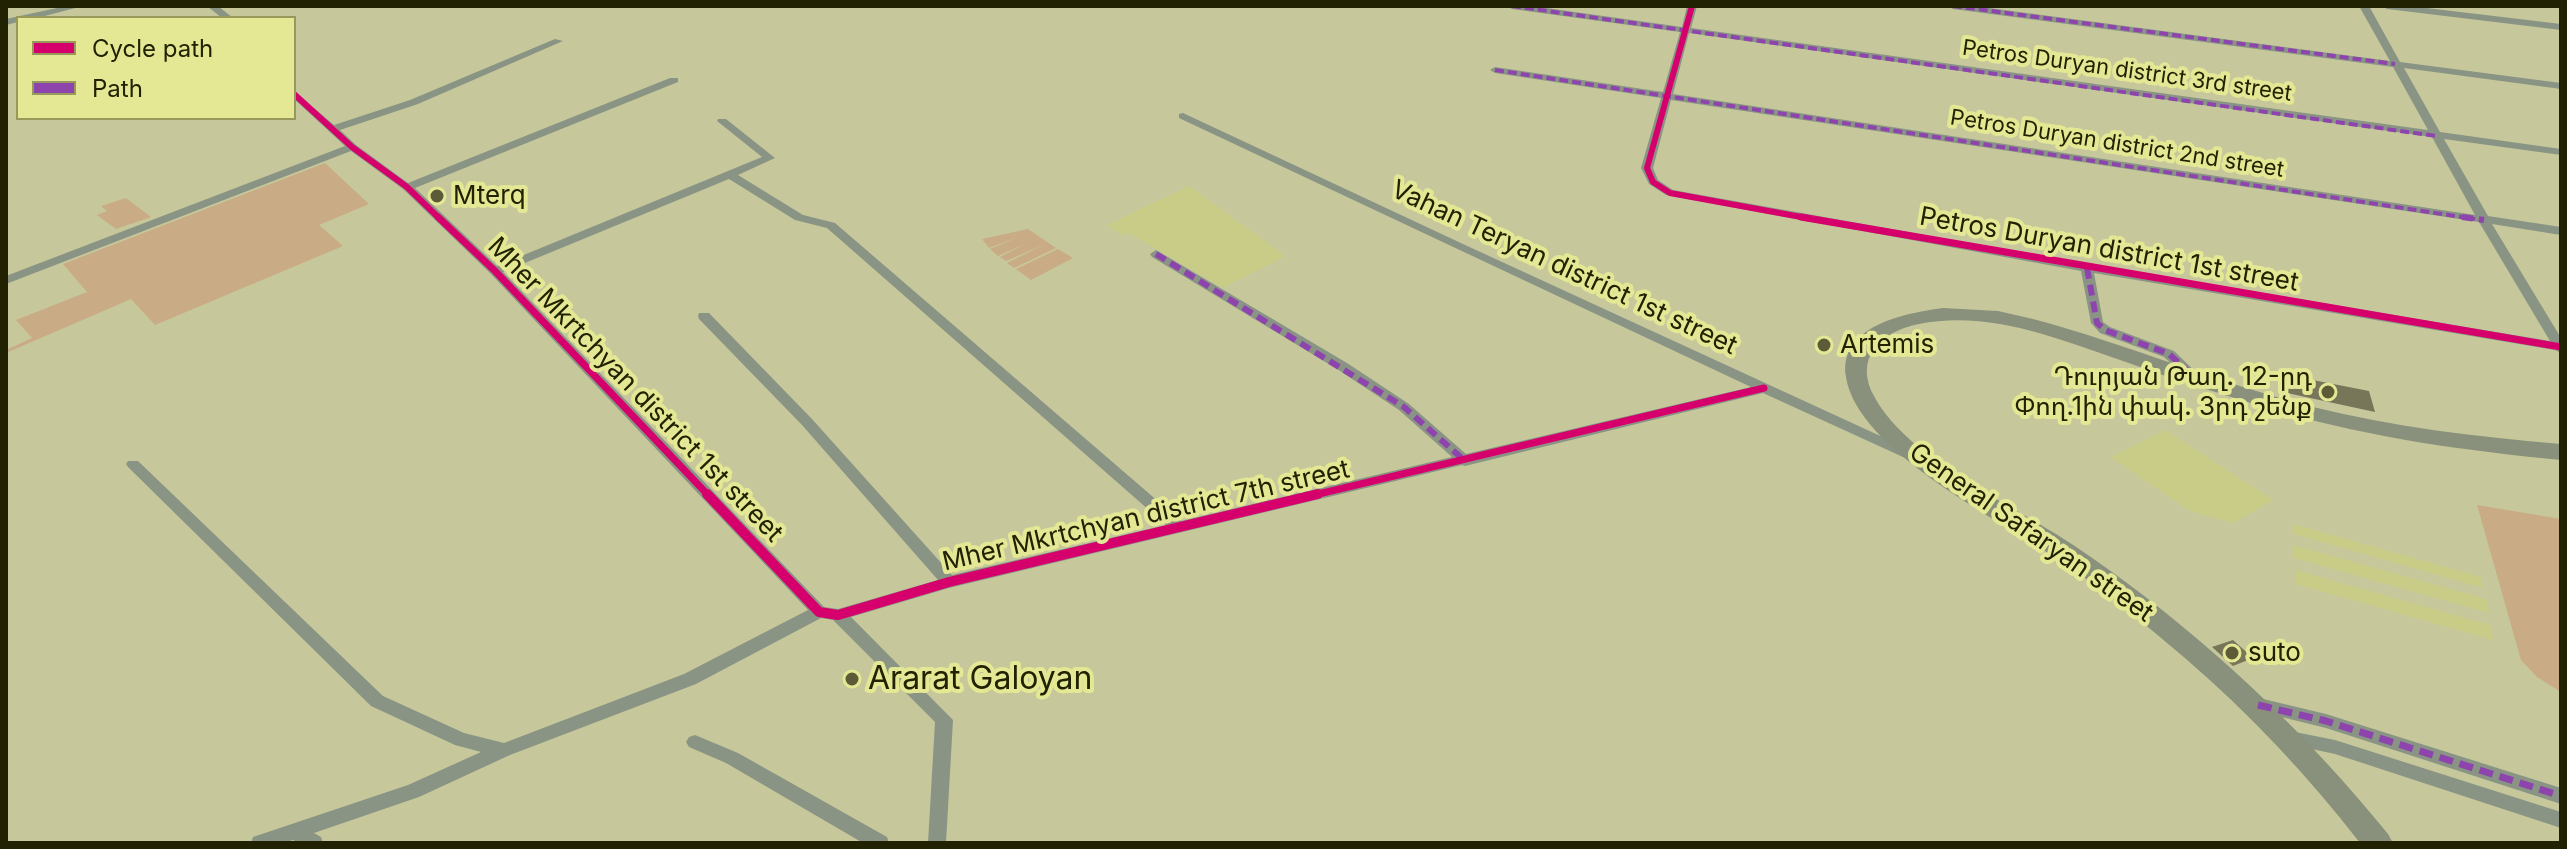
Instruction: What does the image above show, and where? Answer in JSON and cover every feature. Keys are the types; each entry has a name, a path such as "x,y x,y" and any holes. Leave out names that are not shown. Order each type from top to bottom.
{"main road":[{"name":"General Safaryan street","path":"2378,843 2290,738 2258,705 2074,558 1926,462 1896,437 1871,410 1854,372 1857,354 1868,338 1907,320 1929,315 1965,314 2003,319 2053,331 2313,414 2385,429 2561,452"}],"street":[{"path":"34,16 78,6"},
{"name":"Petros Duryan district 3rd street","path":"1512,6 2561,152"},
{"path":"1666,95 1692,6"},
{"path":"1953,6 2561,86"},
{"path":"2364,6 2484,220 2561,348"},
{"path":"2387,6 2561,27"},
{"path":"333,129 414,102 558,41"},
{"name":"Petros Duryan district 2nd street","path":"1495,70 2561,231"},
{"path":"407,187 674,80"},
{"name":"Petros Duryan district 1st street","path":"1666,95 1647,168 1653,182 1670,193 2087,268 2561,348"},
{"name":"Mher Mkrtchyan district 1st street","path":"296,96 352,147 407,187 495,271 819,612"},
{"name":"Vahan Teryan district 1st street","path":"1183,116 1926,462"},
{"path":"495,271 770,158 722,121"},
{"path":"6,280 352,147"},
{"path":"730,175 799,218 831,225 1178,527"},
{"path":"1156,254 1367,382 1404,407 1465,461"},
{"path":"2087,268 2097,323 2105,330 2169,354 2194,377"},
{"path":"704,316 807,422 949,582"},
{"name":"Mher Mkrtchyan district 7th street","path":"838,615 949,582 1764,388"},
{"path":"133,464 377,701 461,740 504,750"},
{"path":"260,843 413,791 504,750 690,679 819,612 838,615 944,720 937,843"},
{"path":"2258,705 2326,721 2561,796"},
{"path":"2290,738 2335,747 2561,820"},
{"path":"695,742 732,758 880,843"},
{"path":"295,831 314,843"}],"shaded area":[{"path":"325,163 369,204 319,225 343,246 155,325 131,299 6,353 6,350 32,338 16,320 87,292 63,264"},
{"path":"1189,186 1285,256 1223,288 1129,233 1123,235 1107,225"},
{"path":"126,198 151,217 116,229 97,215 107,211 101,206"},
{"path":"1028,229 1056,248 1014,268 1007,263 1045,244 1006,261 1000,257 1025,244 998,256 990,249 1018,237 989,248 982,239"},
{"path":"1058,249 1073,258 1031,280 1016,269"},
{"path":"2165,430 2273,500 2233,523 2190,511 2111,457"},
{"path":"2477,505 2561,519 2561,692 2537,677 2521,660"},
{"path":"2293,524 2481,577 2483,588 2294,534"},
{"path":"2293,545 2486,599 2489,613 2294,558"},
{"path":"2295,570 2490,625 2493,640 2296,584"}],"building":[{"name":"Դուրյան Թաղ. 12-րդ Փող.1ին փակ․ 3րդ շենք","path":"2282,374 2369,391 2375,412 2287,393"},
{"name":"suto","path":"2233,640 2253,658 2233,666 2212,647"}],"marked path":[{"path":"1512,6 2436,136"},
{"path":"1953,6 2395,64"},
{"path":"1495,70 2484,220"},
{"path":"1156,254 1404,407 1465,461"},
{"path":"2087,268 2097,323 2105,330 2169,354 2194,377"},
{"path":"2258,705 2326,721 2561,796"}],"cycle path":[{"path":"1692,6 1647,168 1653,182 1670,193 2087,268 2561,347"},
{"path":"296,96 352,147 407,187 495,271 819,612 838,615 949,582 1764,388"}],"place":[{"name":"Mterq","path":"437,196"},
{"name":"Artemis","path":"1824,345"},
{"name":"Դուրյան Թաղ. 12-րդ Փող.1ին փակ․ 3րդ շենք","path":"2328,392"},
{"name":"suto","path":"2232,653"},
{"name":"Ararat Galoyan","path":"852,679"}]}
